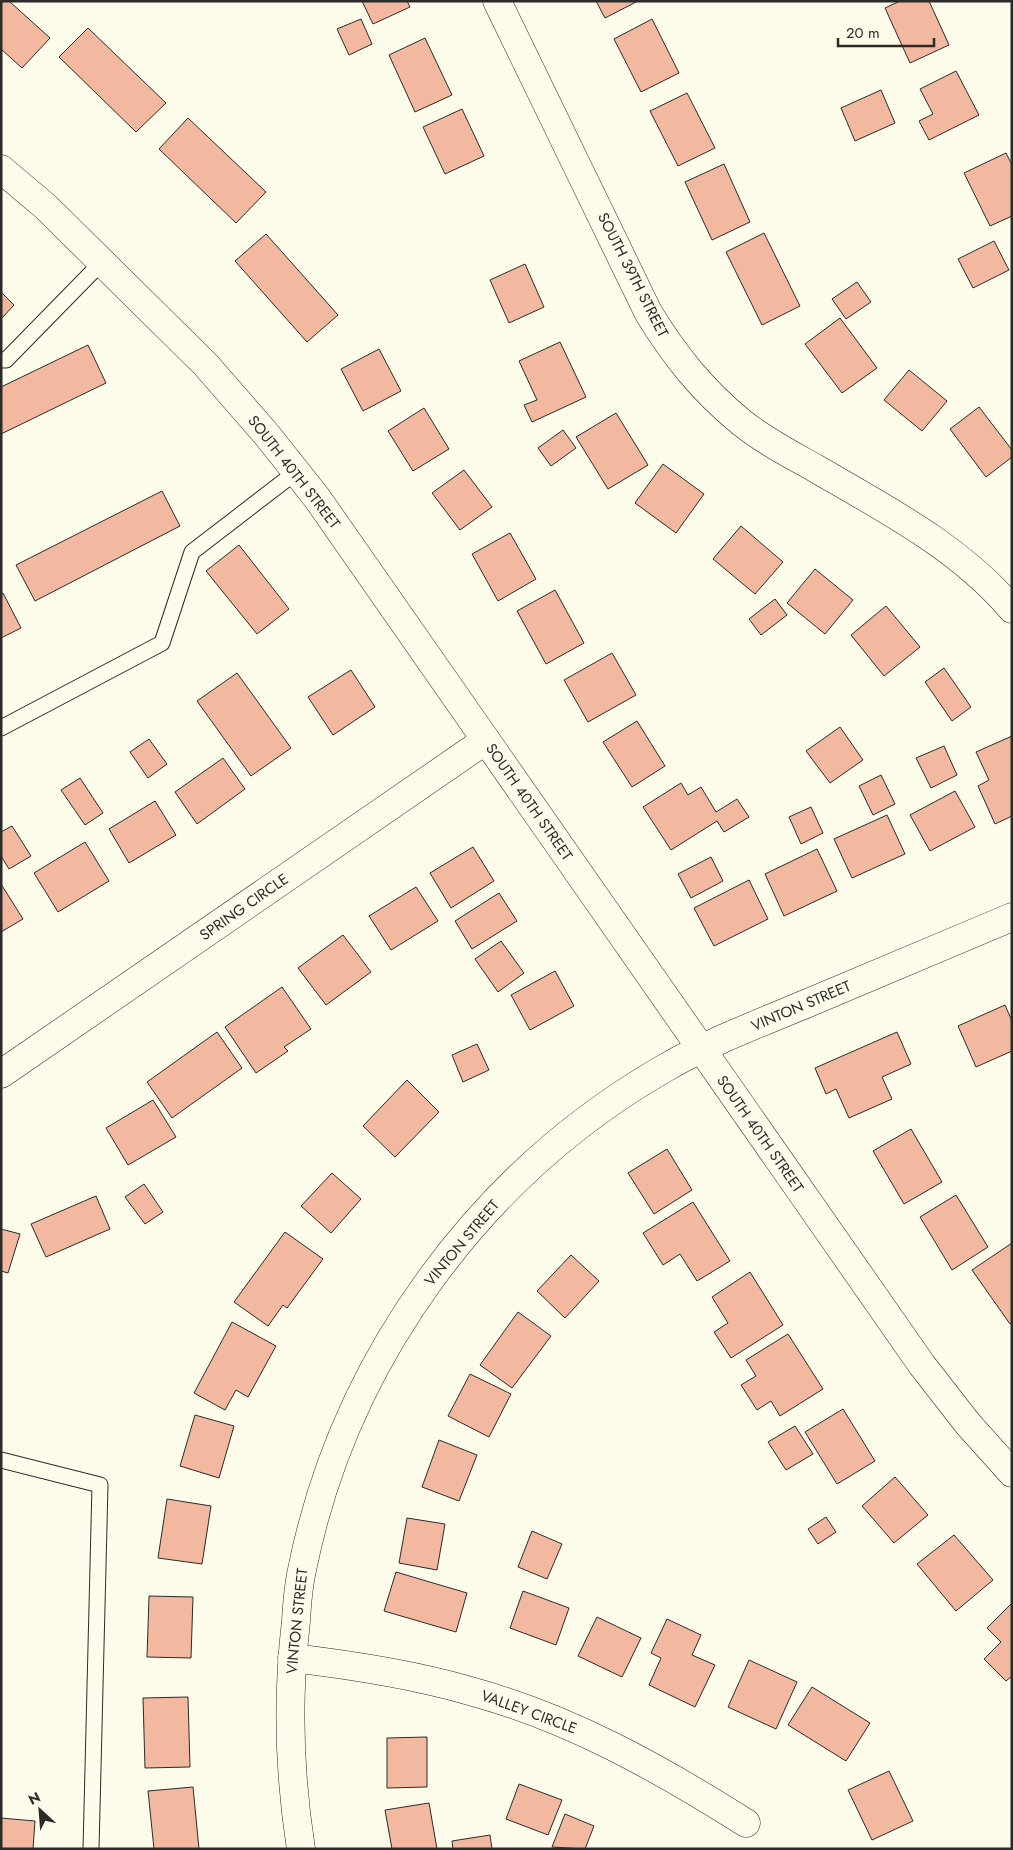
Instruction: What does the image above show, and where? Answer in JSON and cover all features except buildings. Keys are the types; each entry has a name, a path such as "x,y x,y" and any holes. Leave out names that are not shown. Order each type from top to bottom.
{"street":[{"name":"SOUTH 39TH STREET","path":"498,1 648,312 666,341 701,386 742,423 770,442 918,527 965,562 1012,609"},
{"name":"SOUTH 40TH STREET","path":"1,169 46,207 206,365 296,472 486,740 922,1366 968,1424 1012,1472"},
{"name":"SPRING CIRCLE","path":"1,1074 486,740"},
{"name":"VINTON STREET","path":"301,1849 291,1759 289,1696 301,1574 311,1529 327,1475 364,1387 417,1298 478,1219 543,1154 591,1116 666,1067 762,1023 1012,917"},
{"name":"VALLEY CIRCLE","path":"292,1658 358,1666 415,1677 471,1691 531,1710 590,1734 646,1762 746,1823"}],"lane":[{"path":"1,360 6,360 102,262"},
{"path":"1,728 162,643 192,552 296,472"},
{"path":"1,1460 100,1484 91,1849"}]}
